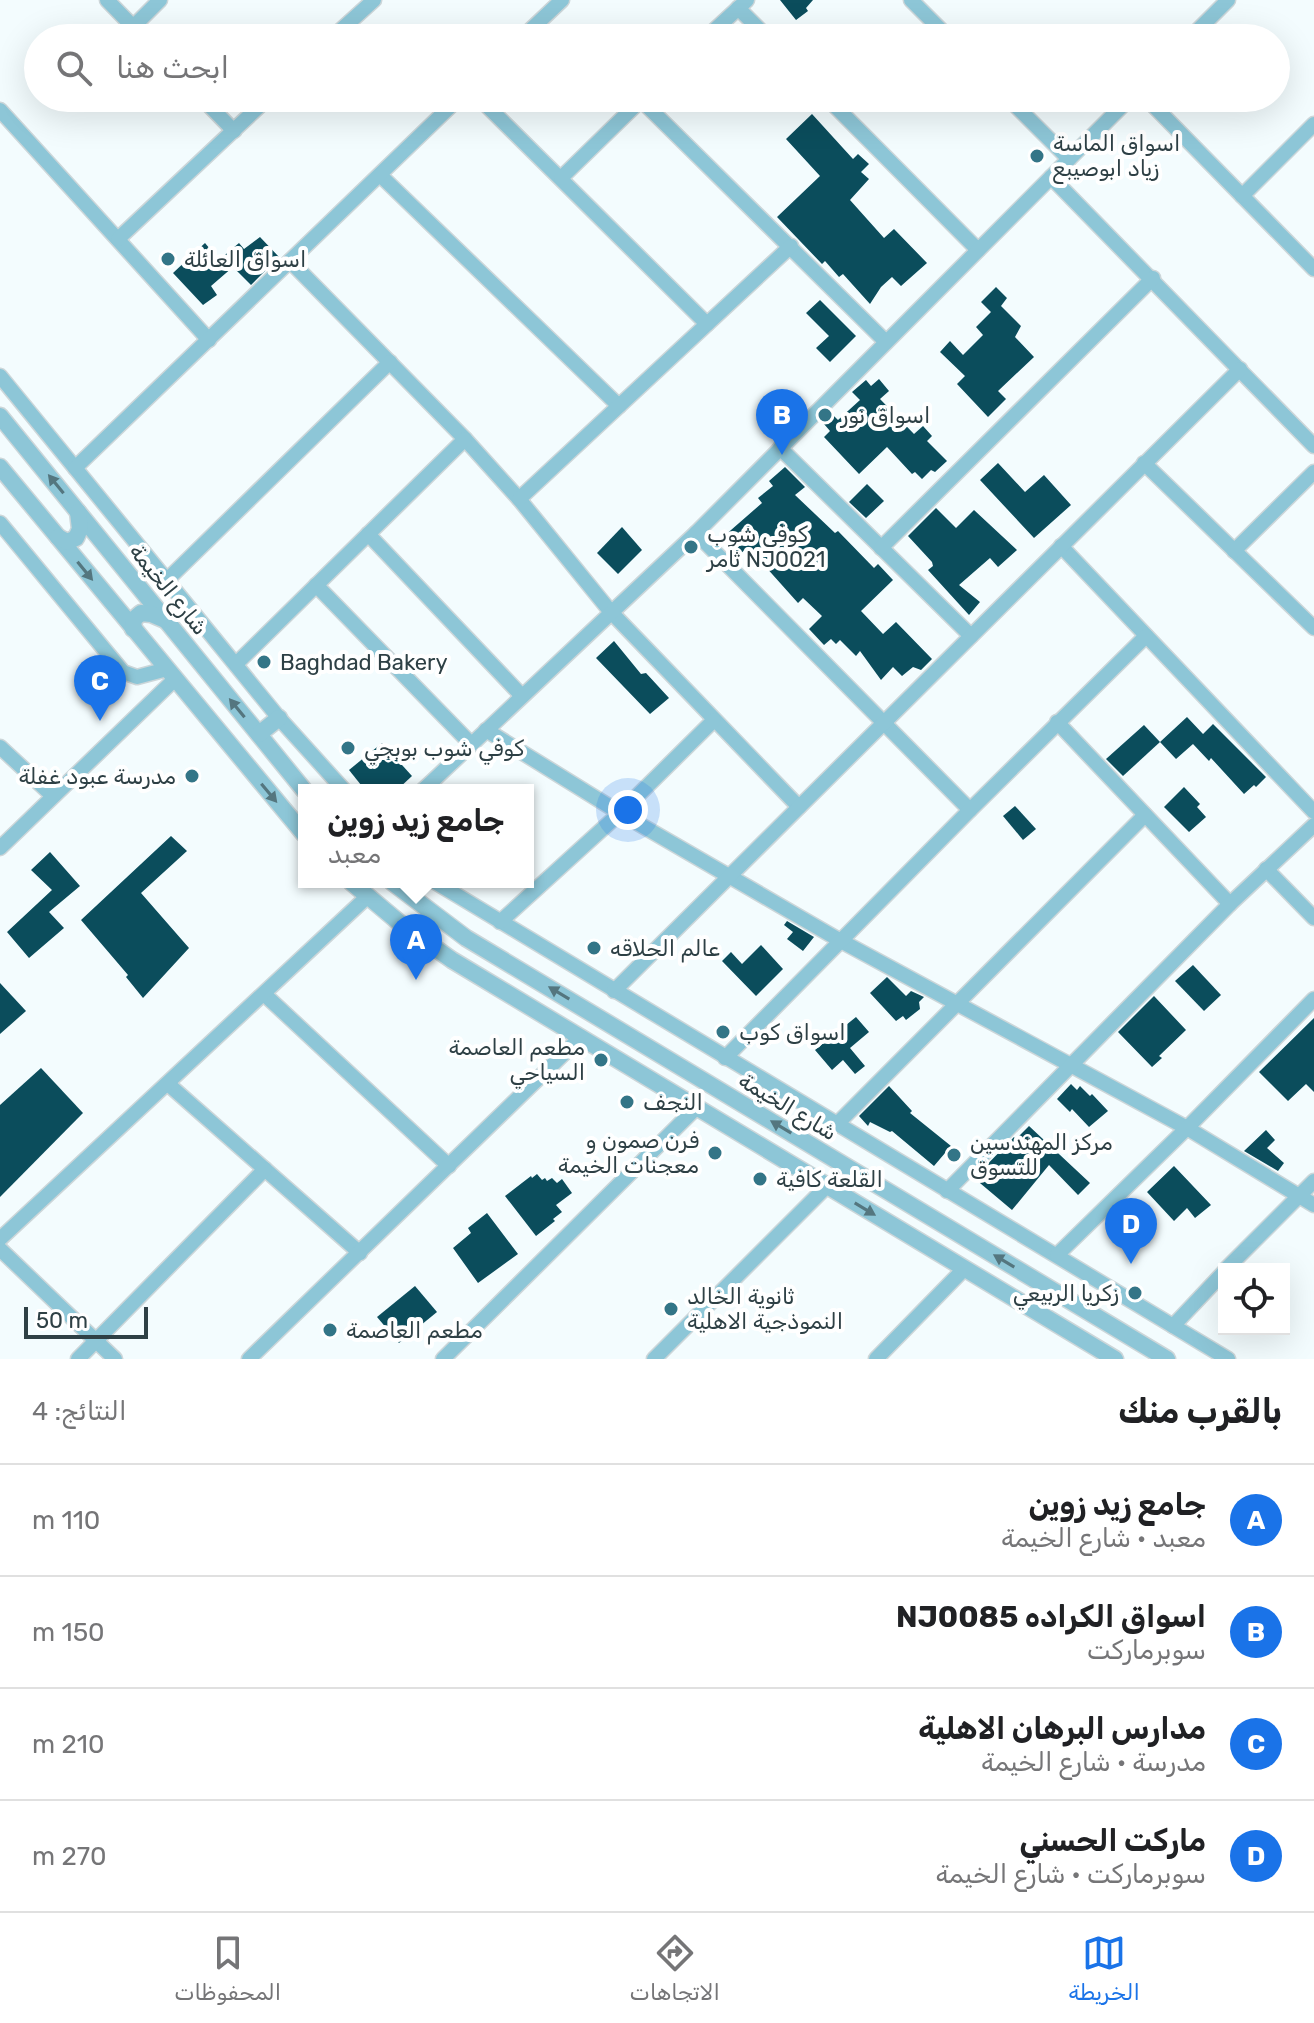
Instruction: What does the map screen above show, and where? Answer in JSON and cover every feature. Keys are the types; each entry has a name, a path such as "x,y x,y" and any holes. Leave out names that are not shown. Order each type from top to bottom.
{"street":[{"path":"107,0 130,24"},
{"path":"136,24 160,0"},
{"path":"347,24 374,0"},
{"path":"911,0 935,24"},
{"path":"1204,24 1228,0"},
{"path":"535,24 554,3"},
{"path":"721,24 742,4 757,24"},
{"path":"0,110 209,340"},
{"path":"216,112 234,131"},
{"path":"118,239 254,112"},
{"path":"75,468 445,112"},
{"path":"493,112 707,324"},
{"path":"561,178 629,112"},
{"path":"655,112 886,342"},
{"path":"841,112 978,250"},
{"path":"1022,112 1069,159"},
{"path":"429,784 696,533 1116,112"},
{"path":"1160,112 1314,269"},
{"path":"1242,196 1314,124"},
{"path":"380,175 619,406"},
{"path":"1051,177 1314,446"},
{"path":"519,499 791,246"},
{"path":"290,261 465,439 519,499 610,611 799,807"},
{"path":"881,548 1153,278"},
{"path":"167,580 390,362"},
{"path":"614,991 1240,369"},
{"path":"0,376 279,718 339,784"},
{"name":"شارع الخيمة","path":"0,416 299,784"},
{"path":"236,664 465,439"},
{"path":"780,448 971,636"},
{"path":"1144,463 1314,628"},
{"path":"0,467 298,827"},
{"path":"1234,551 1314,472"},
{"path":"58,537 67,542 76,538 80,529 78,512"},
{"path":"0,523 123,672 137,677 171,674"},
{"path":"696,533 970,810"},
{"path":"368,534 522,696"},
{"path":"1061,546 1314,812"},
{"path":"316,585 471,744"},
{"path":"133,629 134,619 141,613 167,621"},
{"path":"725,1058 1146,636"},
{"path":"0,848 171,674"},
{"path":"259,734 279,718"},
{"path":"500,922 620,813 714,720"},
{"path":"1057,722 1230,904"},
{"path":"486,730 620,813 841,941 1187,1128 1314,1205"},
{"path":"0,747 53,796"},
{"path":"836,1125 1145,815"},
{"path":"947,1191 1230,904 1314,825"},
{"path":"1266,869 1314,918"},
{"path":"357,888 452,960 1109,1355"},
{"name":"شارع الخيمة","path":"400,888 466,938 1160,1355"},
{"path":"445,888 1228,1359"},
{"path":"0,1239 367,897"},
{"path":"264,994 449,1166"},
{"path":"1057,1255 1314,999"},
{"path":"249,1359 581,1037"},
{"path":"168,1084 360,1253"},
{"path":"443,1359 697,1107"},
{"path":"78,1359 265,1169"},
{"path":"1232,1263 1314,1181"},
{"path":"654,1359 827,1186"},
{"path":"0,1249 115,1359"},
{"path":"876,1359 964,1269"},
{"path":"1173,1326 1218,1278"},
{"path":"994,1286 1046,1307 1054,1300 1049,1289"},
{"path":"1109,1355 1101,1340 1110,1335 1160,1355"}],"building":[{"path":"780,0 813,0 806,8 808,11 796,20"},
{"path":"812,114 853,159 858,154 869,164 861,172 869,179 850,200 884,238 894,229 927,263 901,286 892,277 870,304 843,274 839,277 825,261 822,264 777,217 820,176 786,139"},
{"path":"260,237 279,257 251,285 233,267 211,286 217,295 203,305 173,273 205,243 219,260 239,243 244,249"},
{"path":"996,287 1007,298 1001,306 1021,326 1015,337 1034,357 998,391 1006,399 988,417 957,384 965,376 940,352 950,341 963,355 983,335 976,327 991,312 981,302"},
{"path":"820,300 856,336 830,362 816,348 829,336 806,313"},
{"path":"879,379 889,391 880,399 914,434 923,426 932,436 927,441 947,461 922,479 915,472 912,474 887,447 859,474 824,437 830,431 824,424 833,415 838,420 860,400 852,392 866,380 871,386"},
{"path":"998,463 1025,492 1044,475 1071,505 1034,538 980,480"},
{"path":"785,467 805,487 795,495 835,533 838,531 874,568 878,564 893,580 861,611 883,634 896,622 932,659 921,670 913,667 902,676 893,667 881,680 860,651 856,656 840,640 836,644 831,639 824,645 809,629 822,616 803,598 798,603 748,547 739,555 723,537 762,503 758,498 773,486 769,481"},
{"path":"867,484 884,501 866,518 849,502"},
{"path":"936,508 956,528 974,510 1017,550 998,567 990,558 959,585 980,602 969,615 928,570 933,566 932,562 908,536"},
{"path":"622,527 642,550 618,574 597,553"},
{"path":"614,641 641,674 646,673 669,698 650,714 596,658"},
{"path":"1187,717 1203,734 1213,724 1266,777 1244,794 1211,758 1209,761 1193,744 1176,759 1160,742"},
{"path":"1144,725 1160,742 1123,776 1106,759"},
{"path":"382,743 412,776 403,784 360,784 349,770"},
{"path":"1184,787 1200,804 1197,807 1206,817 1189,832 1164,807"},
{"path":"1015,806 1036,829 1023,840 1003,816"},
{"path":"171,836 187,851 141,893 189,948 143,998 126,977 128,975 81,920"},
{"path":"50,852 80,886 49,912 64,928 29,958 7,932 52,890 31,870"},
{"path":"787,921 814,937 803,951 787,939 793,932 784,925"},
{"path":"761,945 783,969 756,996 722,961 731,952 742,964"},
{"path":"1193,965 1221,995 1204,1011 1175,981"},
{"path":"887,977 906,996 911,991 924,997 919,1002 920,1009 906,1020 903,1016 896,1021 870,993"},
{"path":"0,983 26,1011 0,1034"},
{"path":"1154,996 1186,1030 1152,1067 1118,1032"},
{"path":"856,1017 869,1032 850,1048 865,1066 855,1074 843,1060 832,1070 815,1050"},
{"path":"1314,1018 1314,1092 1306,1084 1288,1101 1259,1072"},
{"path":"41,1068 83,1113 0,1197 0,1105"},
{"path":"1071,1084 1077,1090 1080,1086 1090,1096 1092,1094 1108,1111 1089,1127 1057,1099"},
{"path":"889,1086 912,1111 910,1113 951,1146 934,1166 892,1131 870,1122 868,1126 859,1116"},
{"path":"1029,1126 1090,1183 1078,1195 1049,1165 1012,1210 974,1178"},
{"path":"1266,1130 1275,1140 1267,1148 1284,1163 1278,1171 1244,1151"},
{"path":"1174,1166 1211,1205 1195,1218 1187,1208 1174,1221 1147,1192"},
{"path":"537,1174 542,1180 552,1178 557,1183 562,1179 572,1193 556,1205 562,1212 553,1219 555,1221 536,1236 505,1196"},
{"path":"487,1213 518,1254 478,1283 453,1248 471,1233 468,1228"},
{"path":"415,1286 437,1312 399,1343 377,1317"}],"place":[{"name":"اسواق الماسة زياد ابوصيبع","path":"1037,156"},
{"name":"اسواق العائلة","path":"168,259"},
{"name":"اسواق نور","path":"825,415"},
{"name":"اسواق الكراده NJ0085","path":"782,455"},
{"name":"كوفي شوب ثامر NJ0021","path":"691,547"},
{"name":"Baghdad Bakery","path":"264,662"},
{"name":"مدارس البرهان الاهلية","path":"100,721"},
{"name":"كوفي شوب بوبجي","path":"348,748"},
{"name":"مدرسة عبود غفلة","path":"192,776"},
{"name":"عالم الحلاقه","path":"594,948"},
{"name":"جامع زيد زوين","path":"416,980"},
{"name":"اسواق كوب","path":"723,1032"},
{"name":"مطعم العاصمة السياحي","path":"601,1060"},
{"name":"النجف","path":"627,1102"},
{"name":"فرن صمون و معجنات الخيمة","path":"715,1153"},
{"name":"مركز المهندسين للتسوق","path":"954,1155"},
{"name":"القلعة كافية","path":"760,1179"},
{"name":"ماركت الحسني","path":"1131,1264"},
{"name":"زكريا الربيعي","path":"1135,1293"},
{"name":"ثانوية الخالد النموذجية الاهلية","path":"671,1309"},
{"name":"مطعم العاصمة","path":"330,1330"}]}
